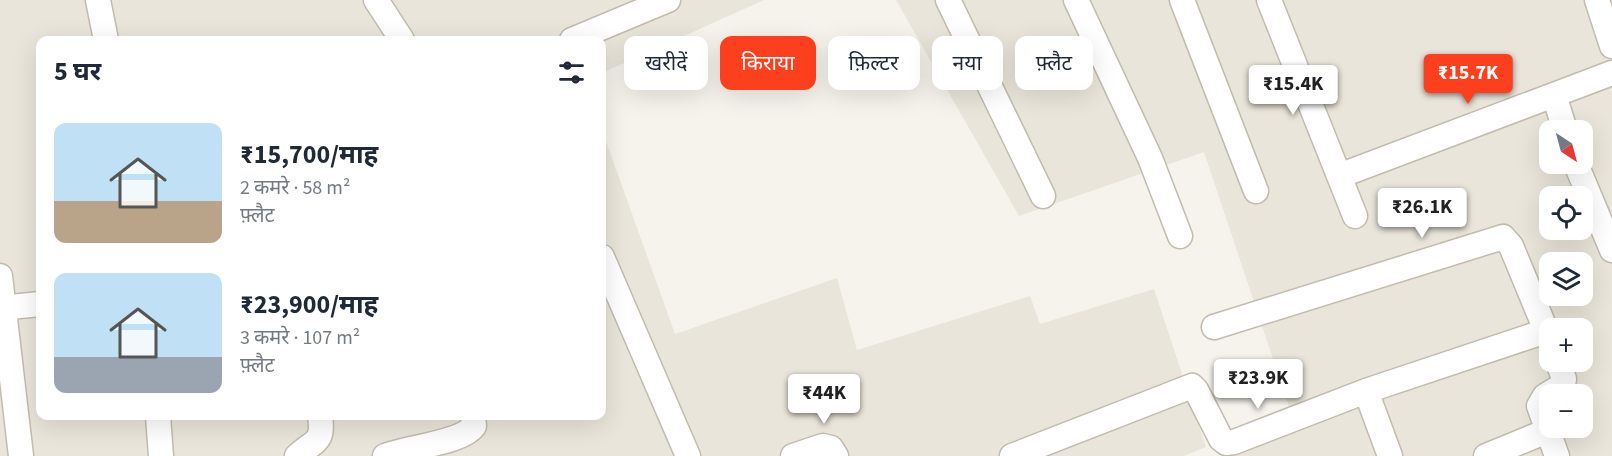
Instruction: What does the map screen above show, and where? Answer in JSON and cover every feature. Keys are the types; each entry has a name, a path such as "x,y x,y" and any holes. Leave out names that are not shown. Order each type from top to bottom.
{"street":[{"path":"376,0 399,36"},
{"path":"582,36 668,0"},
{"path":"948,0 1043,196"},
{"path":"1076,0 1150,158 1180,236"},
{"path":"1182,0 1256,191"},
{"path":"1269,0 1355,216"},
{"path":"1597,0 1612,46"},
{"path":"102,1 106,36"},
{"path":"1339,176 1612,73"},
{"path":"1554,95 1562,120"},
{"path":"1580,174 1611,245"},
{"path":"1214,327 1503,237 1511,246 1541,318"},
{"path":"606,266 688,456"},
{"path":"0,276 21,456"},
{"path":"2,308 36,304"},
{"path":"1012,456 1192,386 1216,431 1226,442 1234,442 1366,391 1539,339"},
{"path":"1366,391 1390,456"},
{"path":"158,420 161,456"},
{"path":"297,456 319,438 322,432 320,420"},
{"path":"385,456 411,447 459,438 469,433 474,426 473,420"},
{"path":"1486,456 1539,434"},
{"path":"1550,438 1557,456"},
{"path":"793,456 823,446 831,448 836,456"}],"shaded area":[{"path":"0,0 764,0 684,36 624,36 624,63 606,71 606,36 36,36 36,420 606,420 606,141 675,334 837,278 857,350 1030,296 1040,324 1154,289 1206,447 1184,456 0,456"},
{"path":"896,0 1612,0 1612,456 1224,456 1294,422 1204,152 1019,216 947,90 1003,90 1003,36 932,36 932,63 920,42 920,36 916,36"}]}
